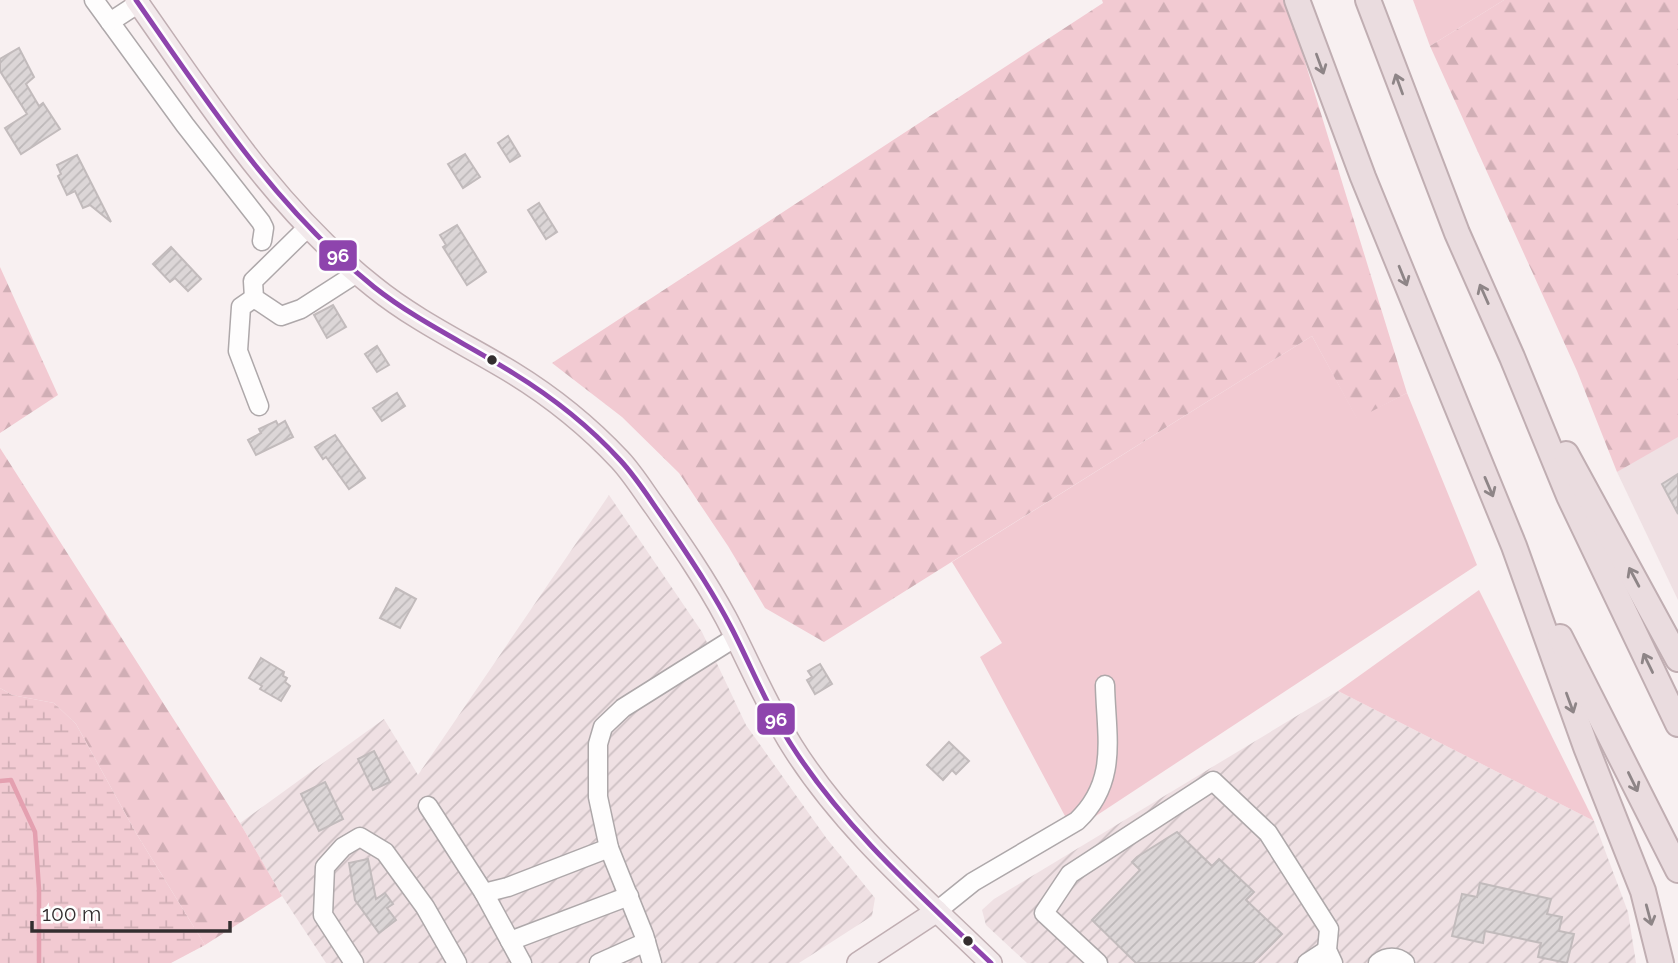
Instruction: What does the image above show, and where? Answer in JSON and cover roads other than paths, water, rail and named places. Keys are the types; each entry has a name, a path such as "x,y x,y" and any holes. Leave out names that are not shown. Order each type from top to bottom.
{"highway":[{"path":"1297,0 1363,177 1514,546 1586,747 1643,891 1661,963"},
{"path":"1368,0 1457,233 1569,496 1678,724"},
{"path":"1512,357 1678,659"},
{"path":"1514,546 1678,870"}],"main road":[{"path":"138,1 255,168 308,228 375,288 443,333 516,375 575,417 622,461 705,580 736,637 761,692 805,766 849,821 990,963"},
{"path":"858,963 937,911"}],"street":[{"path":"94,0 185,125 261,222 264,228 262,241"},
{"path":"110,22 138,1"},
{"path":"254,298 253,281 308,228"},
{"path":"254,298 281,316 301,309 357,273"},
{"path":"254,298 241,307 238,351 258,406"},
{"path":"652,963 609,848 598,797 598,744 603,727 634,700 736,637"},
{"path":"937,911 973,883 1077,821 1090,808 1098,794 1108,763 1105,685"},
{"path":"1098,963 1044,913 1070,874 1213,781 1268,833 1328,929 1330,956 1307,963"},
{"path":"428,806 484,893 522,963"},
{"path":"354,963 323,915 325,867 343,847 360,837 385,852 425,907 457,963"},
{"path":"484,893 508,887 609,848"},
{"path":"510,941 629,896"},
{"path":"599,963 646,942"},
{"path":"1378,963 1387,958 1395,958 1405,963"}],"waterway":[{"path":"0,781 11,780 35,832 39,889 39,963"}]}
